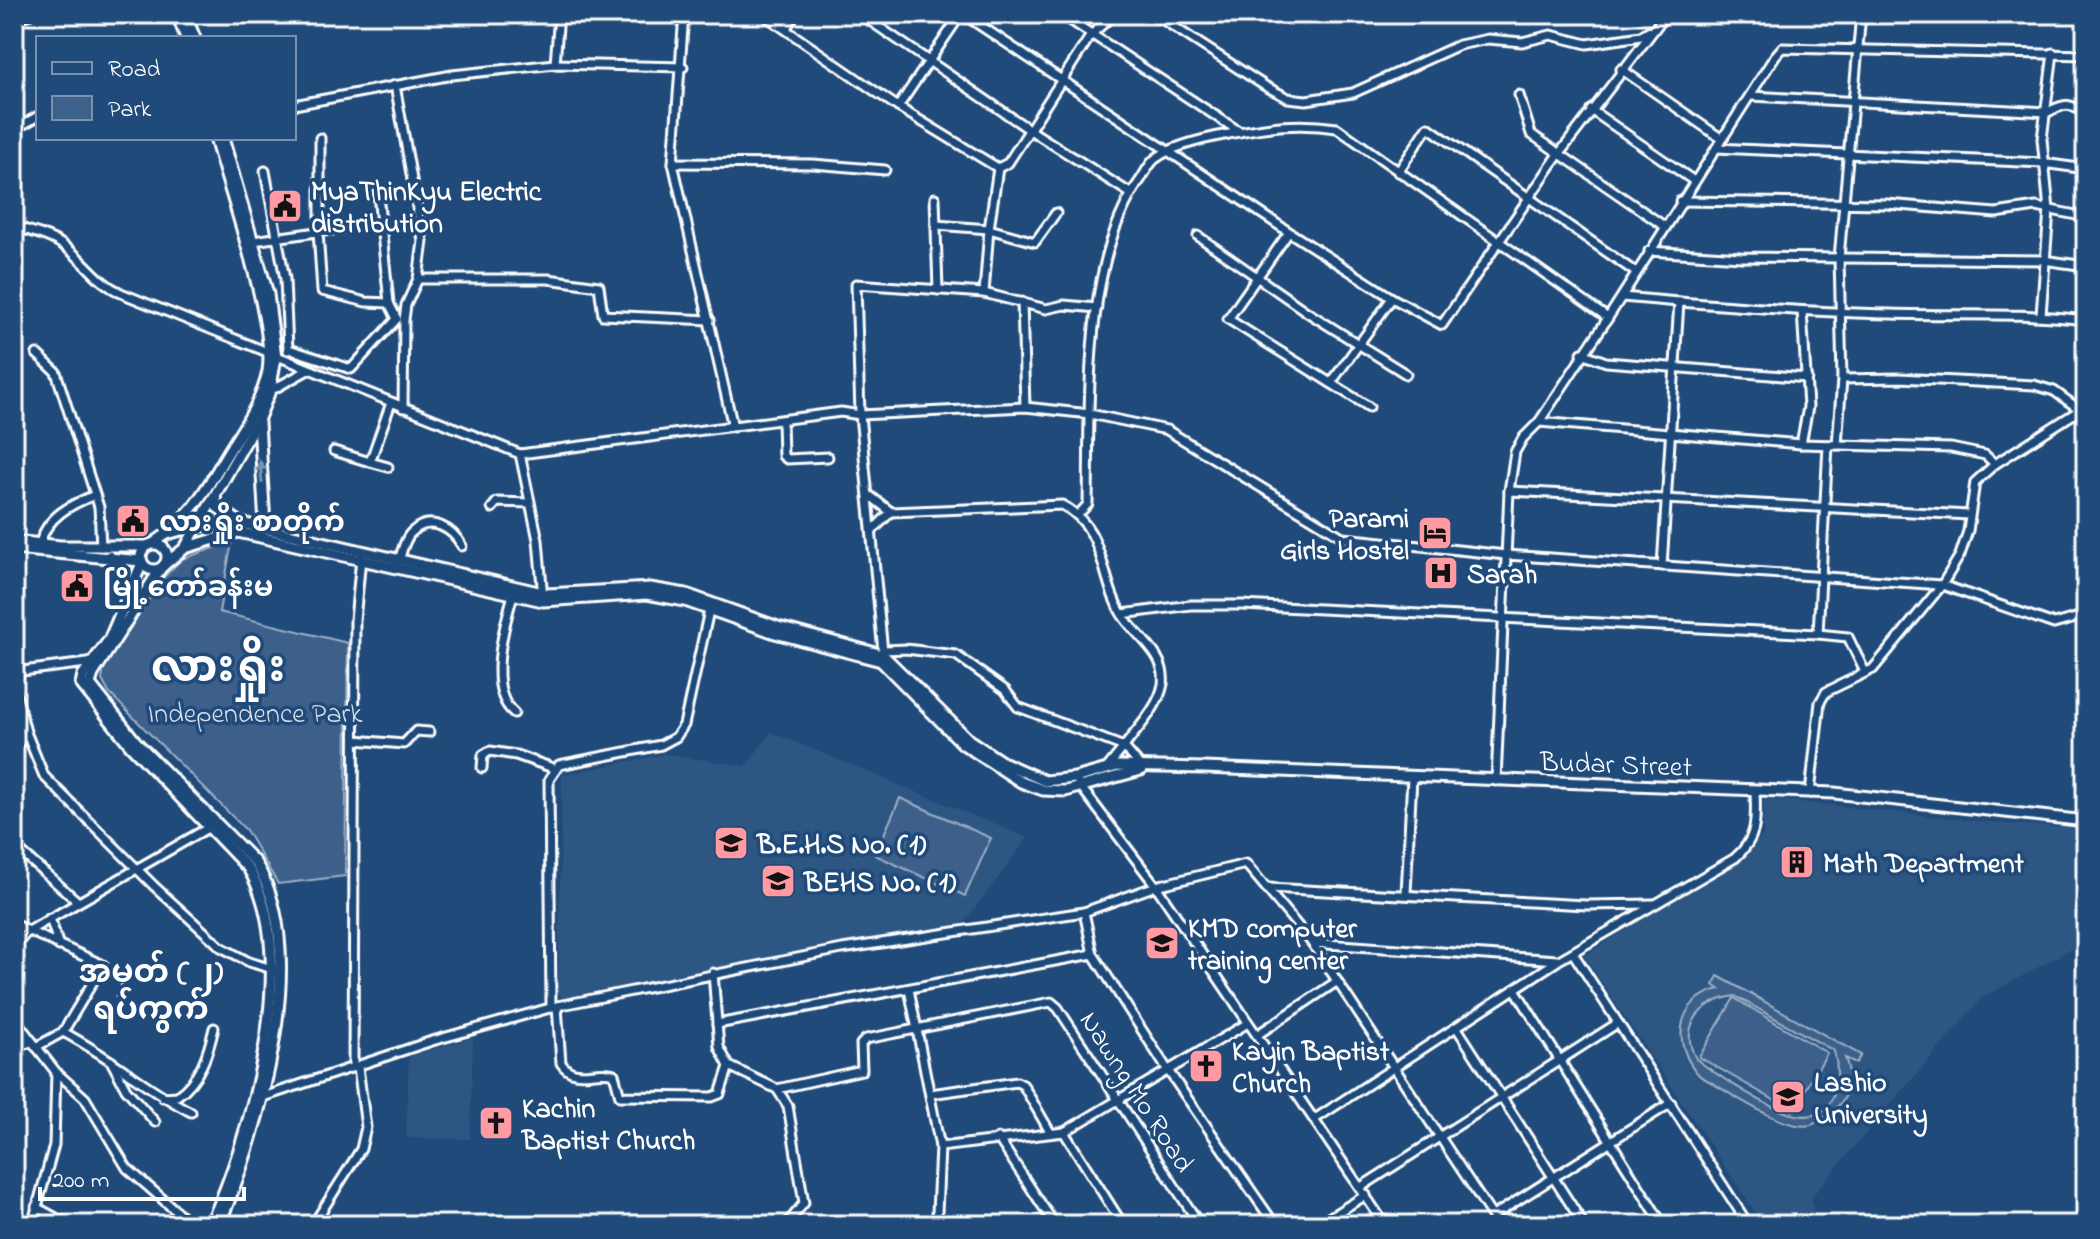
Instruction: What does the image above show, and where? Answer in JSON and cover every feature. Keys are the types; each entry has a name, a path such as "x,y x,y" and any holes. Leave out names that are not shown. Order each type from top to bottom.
{"main road":[{"path":"177,14 185,36"},
{"path":"185,14 194,36"},
{"path":"97,662 150,545 167,534 194,507 253,411 268,372 277,358 216,140"},
{"path":"185,548 259,418 270,391 277,358 268,294 224,140"},
{"path":"259,418 265,526"},
{"path":"215,495 217,507 241,523"},
{"path":"167,534 196,526 241,523 265,526 513,595 543,597 650,588 686,594 709,607 883,655 910,677 969,740 1002,762 1045,781 1078,782 1144,769"},
{"path":"219,1225 274,1046 279,949 276,914 263,873 131,746 86,693 81,684 83,675 97,662 162,566 185,548 238,532 399,561 543,597"},
{"path":"14,541 101,547 150,545 165,550 162,566"},
{"path":"14,549 109,556 142,562 152,569 162,566"},
{"path":"109,556 127,576 130,590"},
{"name":"Budar Street","path":"1078,782 1107,768 1412,777 1905,799 2086,821"},
{"path":"210,1225 258,1098 264,1059 270,924 258,885 214,825"}],"street":[{"path":"14,19 31,14"},
{"path":"555,64 559,14"},
{"path":"684,14 683,67 673,163 733,427"},
{"path":"763,14 898,107 998,168"},
{"path":"786,28 795,14"},
{"path":"860,14 1030,130 1130,193"},
{"path":"898,107 962,14 1289,232 1392,298 1442,325 1559,154 1666,14"},
{"path":"1061,14 1240,132"},
{"path":"998,168 1008,163 1091,35 1114,14"},
{"path":"1154,14 1265,86 1288,98 1306,100 1353,93 1459,45 1488,39 1522,42 1551,35 1587,44 1641,36 1653,28"},
{"path":"1166,22 1172,14"},
{"path":"1225,14 1233,19 1237,14"},
{"path":"1296,14 1305,19"},
{"path":"1818,634 1823,509 1842,379 1839,258 1861,14"},
{"path":"1496,781 1509,491 1515,452 1523,438 1539,422 1622,297 1680,201 1782,48 2086,55"},
{"path":"2041,315 2049,210 2042,139 2048,112 2053,53"},
{"path":"296,105 395,85 555,64 683,67"},
{"path":"1621,69 1722,139"},
{"path":"395,85 423,241 418,279 406,305 404,320 403,408"},
{"path":"1519,95 1531,134 1664,226"},
{"path":"1751,96 2048,112 2066,103 2076,105 2086,116"},
{"path":"1591,110 1694,181"},
{"path":"14,130 36,117"},
{"path":"1079,514 1088,504 1090,414 1102,265 1130,193 1155,159 1208,138 1306,123 1337,128 1608,318"},
{"path":"1398,172 1428,127 1635,272"},
{"path":"320,138 322,291 366,302 389,303"},
{"path":"1716,148 2043,163 2086,169"},
{"path":"673,163 813,164 885,170"},
{"path":"984,293 998,168"},
{"path":"265,171 285,279 289,349"},
{"path":"289,349 330,364 355,368 397,319 389,303 378,194"},
{"path":"935,198 938,290"},
{"path":"1680,201 1844,206 1887,204 1996,213 2036,207 2086,217"},
{"path":"936,225 989,229 1035,242 1040,240 1056,213"},
{"path":"253,241 381,223"},
{"path":"14,226 53,239 69,249 107,287 520,454 841,412 860,415 1025,407 1090,414 1167,430 1344,538 1506,555 1942,585 2054,624 2086,615"},
{"path":"1289,232 1228,319 1369,407"},
{"path":"1198,236 1406,374"},
{"path":"1649,251 1839,258 2043,260 2086,266"},
{"path":"418,279 561,281 599,286 603,315 710,320"},
{"path":"1097,308 1064,305 1046,309 984,293 856,284 860,415 883,655 906,649 956,655 1005,690 1018,707 1124,747 1144,769"},
{"path":"1622,297 1842,313 2041,315 2086,320"},
{"path":"1331,383 1392,298"},
{"path":"1022,302 1025,407"},
{"path":"1662,566 1679,302"},
{"path":"1801,444 1807,421 1802,311"},
{"path":"277,358 289,349"},
{"path":"1582,353 1606,362 1807,378"},
{"path":"37,354 56,372 101,513 101,547"},
{"path":"270,391 308,370"},
{"path":"1842,379 1899,378 2034,385 2054,391 2079,409"},
{"path":"1810,793 1820,702 1826,692 1865,672 1907,630 1942,585 1960,555 1975,482 1995,464 2079,409 2086,401"},
{"path":"370,462 391,403"},
{"path":"782,420 783,456 787,459 828,457"},
{"path":"1539,422 1801,444 1951,448 1985,455 1995,464"},
{"path":"334,451 388,467"},
{"path":"520,454 543,597"},
{"path":"1509,491 1969,515"},
{"path":"40,544 43,532 68,506 95,495"},
{"path":"869,495 891,512 1062,505 1079,514 1097,541 1122,614 1158,657 1163,683 1153,707 1107,768"},
{"path":"492,508 497,502 529,503"},
{"path":"872,531 891,512"},
{"path":"399,561 411,532 422,525 446,528 462,546"},
{"path":"313,1225 361,1149 366,1127 356,1068 355,620 361,555"},
{"path":"513,595 500,643 500,668 502,699 514,713"},
{"path":"1122,614 1139,609 1217,605 1818,634 1848,637 1865,672"},
{"path":"482,768 483,755 490,751 516,755 556,769 661,745 676,737 684,725 709,607"},
{"path":"14,672 97,662"},
{"path":"14,686 31,750 44,776 221,947 249,962 269,968"},
{"path":"355,740 404,744 416,731 429,732"},
{"path":"15,751 26,732"},
{"path":"15,751 31,750"},
{"path":"556,769 549,780 554,1007 561,1063 566,1071 574,1074 614,1074 620,1096 712,1097 720,1094 729,1066"},
{"path":"1406,893 1412,777"},
{"path":"1078,782 1156,886 1385,1225"},
{"path":"1315,1119 1559,960 1749,846 1755,832 1755,791"},
{"path":"14,947 27,932 77,901 214,825"},
{"path":"14,846 77,901"},
{"path":"258,1098 432,1041 554,1007 842,949 1084,912 1156,886 1246,864 1312,943 1498,1225"},
{"path":"1269,888 1586,905 1654,904"},
{"path":"1084,912 1093,954 1167,1069 1275,1225"},
{"path":"50,918 59,946"},
{"path":"14,924 103,965 63,1032 34,1044 14,1047"},
{"path":"1312,943 1559,960"},
{"path":"1573,953 1745,1224"},
{"path":"717,1024 1093,954"},
{"path":"713,973 719,1047 729,1066 777,1089 788,1106 804,1203 786,1225"},
{"path":"1257,1035 1336,982"},
{"path":"909,989 940,1147 937,1213"},
{"path":"1515,989 1557,1061 1612,1140 1663,1225"},
{"name":"Nawng Mo Road","path":"777,1089 829,1075 857,1073 864,1065 863,1041 916,1026 1055,1004 1200,1225"},
{"path":"14,1018 56,1072 85,1098 127,1168 192,1225"},
{"path":"940,1147 1064,1132 1248,1023"},
{"path":"1361,1187 1618,1023"},
{"path":"160,1096 177,1096 185,1091 201,1068 214,1028"},
{"path":"1457,1028 1584,1225"},
{"path":"63,1032 110,1059 160,1096 191,1112"},
{"path":"110,1059 126,1089 155,1122"},
{"path":"32,1225 54,1145 56,1072"},
{"path":"930,1094 1017,1082 1027,1090 1050,1132"},
{"path":"1493,1216 1671,1103"},
{"path":"1064,1132 1123,1225"},
{"path":"998,1138 1055,1225"},
{"path":"1317,1225 1366,1195"},
{"path":"36,1207 69,1225"}],"shaded area":[{"name":"BEHS No. (1)","path":"771,732 1028,838 964,923 561,998 558,990 562,775 665,754 746,766"},
{"name":"Lashio University","path":"1764,798 2005,824 2083,828 2086,832 2086,912 2080,944 1982,998 1812,1196 1814,1225 1764,1225 1584,956 1751,849 1763,835"},
{"path":"473,1038 470,1139 406,1138 409,1056"}],"green space":[{"name":"Independence Park","path":"232,542 219,612 348,643 345,876 278,884 246,830 109,693 102,680 104,667 158,583 182,559"},
{"path":"900,798 991,838 965,896 875,855"},
{"path":"1718,976 1861,1055 1856,1063 1845,1058 1849,1085 1841,1103 1818,1122 1800,1125 1771,1116 1700,1076 1685,1051 1682,1025 1694,1003 1705,994 1720,989 1713,985","holes":["1735,996 1834,1051 1837,1077 1832,1100 1816,1114 1804,1116 1767,1104 1696,1059 1690,1036 1692,1025 1703,1009"]},
{"path":"1734,998 1827,1053 1793,1111 1699,1057"}],"place":[{"name":"MyaThinKyu Electric distribution","path":"285,206"},
{"name":"လားရှိုး စာတိုက်","path":"133,521"},
{"name":"Parami Girls Hostel","path":"1435,533"},
{"name":"Sarah","path":"1441,573"},
{"name":"မြို့တော်ခန်းမ","path":"77,586"},
{"name":"B.E.H.S No. (1)","path":"731,843"},
{"name":"Math Department","path":"1797,862"},
{"name":"BEHS No. (1)","path":"778,881"},
{"name":"KMD computer training center","path":"1162,943"},
{"name":"Kayin Baptist Church","path":"1206,1066"},
{"name":"Lashio University","path":"1788,1097"},
{"name":"Kachin Baptist Church","path":"496,1123"}],"district":[{"name":"လားရှိုး","path":"218,666"},
{"name":"အမှတ် (၂) ရပ်ကွက်","path":"151,990"}]}
